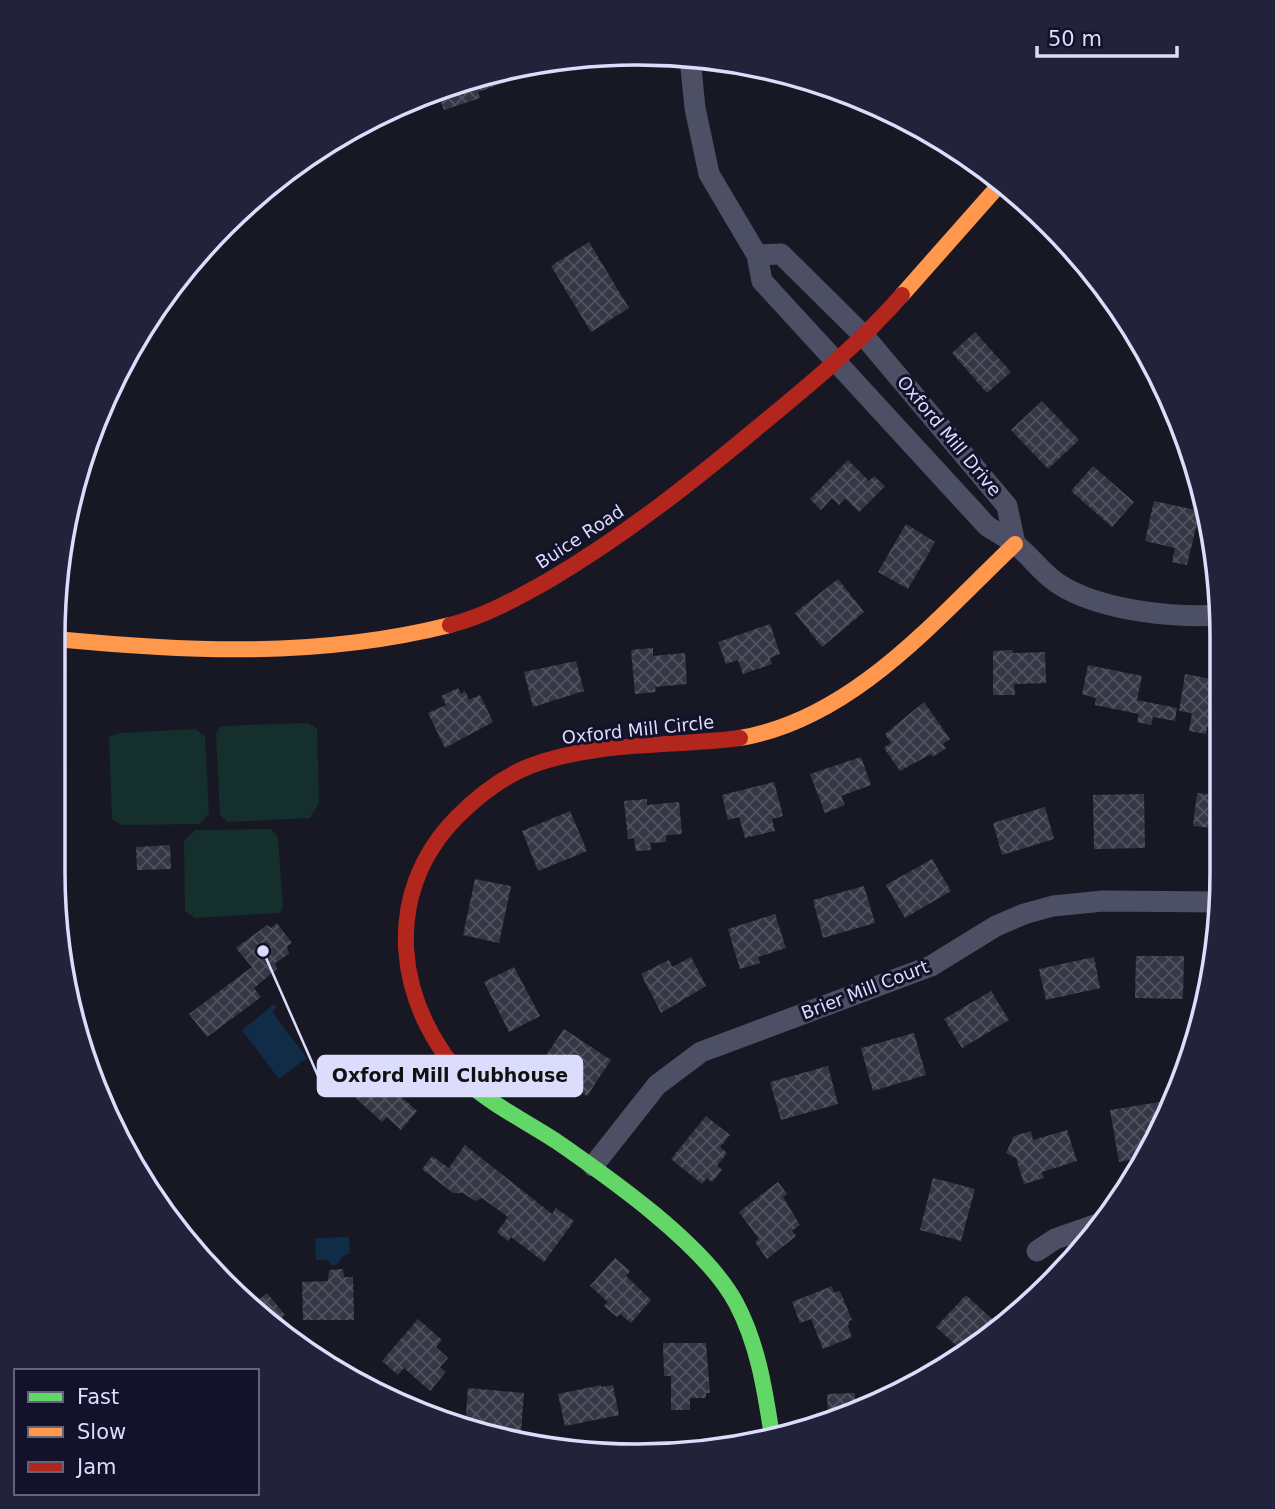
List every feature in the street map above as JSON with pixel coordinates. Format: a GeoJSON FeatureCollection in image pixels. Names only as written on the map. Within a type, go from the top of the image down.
{"type":"FeatureCollection","features":[{"type":"Feature","properties":{"kind":"street","name":"Oxford Mill Drive"},"geometry":{"type":"LineString","coordinates":[[691,68],[695,108],[709,174],[757,255],[762,281],[987,526],[1015,544],[1042,572],[1068,590],[1106,602],[1180,617],[1209,616]]}},
{"type":"Feature","properties":{"kind":"street","name":"Buice Road"},"geometry":{"type":"LineString","coordinates":[[65,640],[136,648],[315,650],[404,637],[457,624],[511,601],[599,552],[655,510],[837,361],[865,337],[995,190]]}},
{"type":"Feature","properties":{"kind":"street","name":"Oxford Mill Drive"},"geometry":{"type":"LineString","coordinates":[[757,255],[781,254],[865,337],[1007,506],[1015,544]]}},
{"type":"Feature","properties":{"kind":"street","name":"Oxford Mill Circle"},"geometry":{"type":"LineString","coordinates":[[771,1428],[756,1348],[725,1286],[658,1219],[593,1166],[470,1084],[444,1055],[426,1027],[409,974],[404,929],[409,889],[432,845],[477,795],[506,775],[536,762],[579,753],[730,739],[777,729],[816,711],[875,674],[1015,544]]}},
{"type":"Feature","properties":{"kind":"street","name":"Brier Mill Court"},"geometry":{"type":"LineString","coordinates":[[593,1166],[657,1085],[701,1052],[896,981],[931,966],[1006,922],[1053,906],[1103,901],[1209,902]]}},
{"type":"Feature","properties":{"kind":"street"},"geometry":{"type":"LineString","coordinates":[[1037,1251],[1055,1239],[1085,1229]]}},
{"type":"Feature","properties":{"kind":"green space"},"geometry":{"type":"Polygon","coordinates":[[[308,723],[317,729],[319,803],[310,818],[228,822],[220,815],[216,733],[221,726],[308,723]]]}},
{"type":"Feature","properties":{"kind":"green space"},"geometry":{"type":"Polygon","coordinates":[[[195,729],[205,736],[209,814],[200,824],[121,825],[112,819],[109,737],[119,733],[195,729]]]}},
{"type":"Feature","properties":{"kind":"green space"},"geometry":{"type":"Polygon","coordinates":[[[270,829],[278,837],[283,907],[279,913],[195,918],[185,911],[184,841],[195,830],[270,829]]]}},
{"type":"Feature","properties":{"kind":"water"},"geometry":{"type":"Polygon","coordinates":[[[274,1004],[277,1007],[272,1012],[307,1058],[279,1079],[242,1030],[274,1004]]]}},
{"type":"Feature","properties":{"kind":"water"},"geometry":{"type":"Polygon","coordinates":[[[349,1237],[350,1253],[343,1256],[338,1264],[333,1266],[326,1260],[316,1260],[315,1238],[349,1237]]]}},
{"type":"Feature","properties":{"kind":"building"},"geometry":{"type":"Polygon","coordinates":[[[512,79],[478,92],[480,98],[444,110],[440,100],[512,79]]]}},
{"type":"Feature","properties":{"kind":"building"},"geometry":{"type":"Polygon","coordinates":[[[589,242],[629,308],[591,332],[551,266],[589,242]]]}},
{"type":"Feature","properties":{"kind":"building"},"geometry":{"type":"Polygon","coordinates":[[[975,332],[1011,372],[987,393],[952,353],[975,332]]]}},
{"type":"Feature","properties":{"kind":"building"},"geometry":{"type":"Polygon","coordinates":[[[1042,401],[1079,440],[1048,469],[1011,430],[1042,401]]]}},
{"type":"Feature","properties":{"kind":"building"},"geometry":{"type":"Polygon","coordinates":[[[848,460],[869,481],[874,476],[885,486],[859,512],[845,498],[839,505],[832,498],[821,510],[810,499],[848,460]]]}},
{"type":"Feature","properties":{"kind":"building"},"geometry":{"type":"Polygon","coordinates":[[[1093,466],[1134,502],[1112,527],[1071,491],[1093,466]]]}},
{"type":"Feature","properties":{"kind":"building"},"geometry":{"type":"Polygon","coordinates":[[[1154,501],[1196,510],[1198,520],[1187,565],[1172,562],[1175,548],[1145,541],[1154,501]]]}},
{"type":"Feature","properties":{"kind":"building"},"geometry":{"type":"Polygon","coordinates":[[[906,524],[935,542],[908,589],[878,572],[906,524]]]}},
{"type":"Feature","properties":{"kind":"building"},"geometry":{"type":"Polygon","coordinates":[[[838,579],[864,612],[822,647],[795,613],[838,579]]]}},
{"type":"Feature","properties":{"kind":"building"},"geometry":{"type":"Polygon","coordinates":[[[770,624],[780,654],[770,658],[772,664],[743,674],[738,660],[726,664],[718,642],[770,624]]]}},
{"type":"Feature","properties":{"kind":"building"},"geometry":{"type":"Polygon","coordinates":[[[653,648],[653,656],[685,653],[687,684],[655,687],[656,692],[635,694],[631,650],[653,648]]]}},
{"type":"Feature","properties":{"kind":"building"},"geometry":{"type":"Polygon","coordinates":[[[1013,650],[1012,653],[1045,652],[1046,683],[1014,684],[1015,695],[993,695],[993,651],[1013,650]]]}},
{"type":"Feature","properties":{"kind":"building"},"geometry":{"type":"Polygon","coordinates":[[[576,661],[584,691],[533,707],[524,672],[576,661]]]}},
{"type":"Feature","properties":{"kind":"building"},"geometry":{"type":"Polygon","coordinates":[[[1088,665],[1142,676],[1137,700],[1177,708],[1175,721],[1153,717],[1151,725],[1137,722],[1139,714],[1095,705],[1096,698],[1082,694],[1088,665]]]}},
{"type":"Feature","properties":{"kind":"building"},"geometry":{"type":"Polygon","coordinates":[[[1185,674],[1210,679],[1210,727],[1207,727],[1206,734],[1189,731],[1192,713],[1179,711],[1185,674]]]}},
{"type":"Feature","properties":{"kind":"building"},"geometry":{"type":"Polygon","coordinates":[[[458,688],[461,694],[465,691],[469,700],[480,695],[493,722],[445,748],[428,713],[446,705],[441,696],[458,688]]]}},
{"type":"Feature","properties":{"kind":"building"},"geometry":{"type":"Polygon","coordinates":[[[924,702],[950,739],[943,744],[946,748],[933,757],[931,754],[900,771],[884,748],[891,743],[885,734],[924,702]]]}},
{"type":"Feature","properties":{"kind":"building"},"geometry":{"type":"Polygon","coordinates":[[[861,757],[871,785],[841,796],[845,805],[825,813],[810,774],[861,757]]]}},
{"type":"Feature","properties":{"kind":"building"},"geometry":{"type":"Polygon","coordinates":[[[774,782],[783,816],[772,819],[775,831],[745,838],[739,817],[728,820],[722,795],[774,782]]]}},
{"type":"Feature","properties":{"kind":"building"},"geometry":{"type":"Polygon","coordinates":[[[1197,793],[1210,795],[1210,828],[1193,826],[1197,793]]]}},
{"type":"Feature","properties":{"kind":"building"},"geometry":{"type":"Polygon","coordinates":[[[1144,794],[1145,848],[1094,849],[1093,795],[1144,794]]]}},
{"type":"Feature","properties":{"kind":"building"},"geometry":{"type":"Polygon","coordinates":[[[647,799],[647,805],[679,802],[682,834],[666,835],[666,842],[650,843],[651,850],[636,851],[634,838],[628,839],[624,801],[647,799]]]}},
{"type":"Feature","properties":{"kind":"building"},"geometry":{"type":"Polygon","coordinates":[[[1045,807],[1054,839],[1002,855],[993,823],[1045,807]]]}},
{"type":"Feature","properties":{"kind":"building"},"geometry":{"type":"Polygon","coordinates":[[[570,811],[587,851],[538,871],[522,831],[570,811]]]}},
{"type":"Feature","properties":{"kind":"building"},"geometry":{"type":"Polygon","coordinates":[[[170,845],[171,869],[137,870],[136,847],[170,845]]]}},
{"type":"Feature","properties":{"kind":"building"},"geometry":{"type":"Polygon","coordinates":[[[932,859],[951,891],[905,918],[886,885],[932,859]]]}},
{"type":"Feature","properties":{"kind":"building"},"geometry":{"type":"Polygon","coordinates":[[[475,879],[511,886],[499,943],[463,935],[475,879]]]}},
{"type":"Feature","properties":{"kind":"building"},"geometry":{"type":"Polygon","coordinates":[[[864,886],[875,923],[823,938],[813,900],[864,886]]]}},
{"type":"Feature","properties":{"kind":"building"},"geometry":{"type":"Polygon","coordinates":[[[775,914],[786,948],[758,957],[760,963],[740,969],[728,929],[775,914]]]}},
{"type":"Feature","properties":{"kind":"building"},"geometry":{"type":"Polygon","coordinates":[[[277,923],[292,943],[287,946],[289,954],[275,963],[277,969],[254,988],[261,997],[207,1037],[189,1014],[252,967],[236,948],[267,925],[271,928],[277,923]]]}},
{"type":"Feature","properties":{"kind":"building"},"geometry":{"type":"Polygon","coordinates":[[[1136,956],[1184,956],[1183,999],[1135,998],[1136,956]]]}},
{"type":"Feature","properties":{"kind":"building"},"geometry":{"type":"Polygon","coordinates":[[[691,957],[706,986],[661,1013],[641,974],[669,960],[672,967],[691,957]]]}},
{"type":"Feature","properties":{"kind":"building"},"geometry":{"type":"Polygon","coordinates":[[[1094,957],[1100,988],[1046,1000],[1039,969],[1094,957]]]}},
{"type":"Feature","properties":{"kind":"building"},"geometry":{"type":"Polygon","coordinates":[[[514,967],[540,1016],[509,1032],[484,982],[514,967]]]}},
{"type":"Feature","properties":{"kind":"building"},"geometry":{"type":"Polygon","coordinates":[[[991,991],[1009,1020],[962,1048],[944,1019],[991,991]]]}},
{"type":"Feature","properties":{"kind":"building"},"geometry":{"type":"Polygon","coordinates":[[[564,1029],[611,1060],[587,1096],[540,1064],[564,1029]]]}},
{"type":"Feature","properties":{"kind":"building"},"geometry":{"type":"Polygon","coordinates":[[[914,1033],[926,1075],[873,1091],[861,1048],[914,1033]]]}},
{"type":"Feature","properties":{"kind":"building"},"geometry":{"type":"Polygon","coordinates":[[[828,1066],[838,1104],[781,1120],[770,1082],[828,1066]]]}},
{"type":"Feature","properties":{"kind":"building"},"geometry":{"type":"Polygon","coordinates":[[[377,1075],[417,1111],[401,1130],[387,1117],[382,1122],[356,1098],[377,1075]]]}},
{"type":"Feature","properties":{"kind":"building"},"geometry":{"type":"Polygon","coordinates":[[[1162,1102],[1133,1159],[1119,1162],[1110,1110],[1162,1102]]]}},
{"type":"Feature","properties":{"kind":"building"},"geometry":{"type":"Polygon","coordinates":[[[706,1116],[730,1135],[720,1147],[727,1153],[717,1166],[722,1170],[712,1182],[707,1178],[702,1184],[671,1159],[706,1116]]]}},
{"type":"Feature","properties":{"kind":"building"},"geometry":{"type":"Polygon","coordinates":[[[1067,1130],[1077,1161],[1042,1172],[1044,1178],[1024,1184],[1016,1158],[1006,1153],[1014,1136],[1031,1131],[1033,1140],[1067,1130]]]}},
{"type":"Feature","properties":{"kind":"building"},"geometry":{"type":"Polygon","coordinates":[[[465,1145],[552,1214],[556,1208],[574,1221],[544,1262],[511,1237],[508,1241],[497,1232],[508,1217],[482,1198],[475,1201],[463,1193],[453,1193],[422,1169],[432,1156],[449,1168],[465,1145]]]}},
{"type":"Feature","properties":{"kind":"building"},"geometry":{"type":"Polygon","coordinates":[[[933,1178],[975,1189],[961,1241],[920,1230],[933,1178]]]}},
{"type":"Feature","properties":{"kind":"building"},"geometry":{"type":"Polygon","coordinates":[[[778,1182],[787,1194],[783,1197],[800,1225],[792,1231],[796,1236],[767,1259],[755,1242],[759,1239],[739,1212],[778,1182]]]}},
{"type":"Feature","properties":{"kind":"building"},"geometry":{"type":"Polygon","coordinates":[[[615,1258],[630,1271],[626,1276],[651,1300],[631,1323],[620,1314],[617,1317],[604,1306],[608,1302],[590,1286],[615,1258]]]}},
{"type":"Feature","properties":{"kind":"building"},"geometry":{"type":"Polygon","coordinates":[[[343,1269],[344,1277],[353,1277],[354,1320],[303,1320],[302,1282],[328,1281],[329,1270],[343,1269]]]}},
{"type":"Feature","properties":{"kind":"building"},"geometry":{"type":"Polygon","coordinates":[[[832,1286],[834,1293],[840,1291],[852,1320],[849,1321],[848,1327],[852,1337],[823,1349],[811,1319],[800,1323],[792,1302],[832,1286]]]}},
{"type":"Feature","properties":{"kind":"building"},"geometry":{"type":"Polygon","coordinates":[[[267,1293],[285,1315],[280,1319],[258,1300],[267,1293]]]}},
{"type":"Feature","properties":{"kind":"building"},"geometry":{"type":"Polygon","coordinates":[[[966,1295],[993,1320],[958,1347],[936,1327],[966,1295]]]}},
{"type":"Feature","properties":{"kind":"building"},"geometry":{"type":"Polygon","coordinates":[[[418,1319],[442,1340],[436,1347],[448,1358],[440,1367],[446,1372],[430,1391],[404,1368],[398,1375],[382,1361],[418,1319]]]}},
{"type":"Feature","properties":{"kind":"building"},"geometry":{"type":"Polygon","coordinates":[[[663,1343],[706,1343],[710,1393],[706,1393],[706,1398],[690,1398],[690,1410],[671,1410],[671,1376],[664,1376],[663,1343]]]}},
{"type":"Feature","properties":{"kind":"building"},"geometry":{"type":"Polygon","coordinates":[[[613,1385],[619,1415],[565,1426],[558,1394],[613,1385]]]}},
{"type":"Feature","properties":{"kind":"building"},"geometry":{"type":"Polygon","coordinates":[[[468,1388],[524,1393],[521,1431],[466,1418],[468,1388]]]}},
{"type":"Feature","properties":{"kind":"building"},"geometry":{"type":"Polygon","coordinates":[[[855,1393],[855,1402],[828,1412],[827,1394],[855,1393]]]}},
{"type":"Feature","properties":{"kind":"traffic: fast"},"geometry":{"type":"LineString","coordinates":[[468,1083],[603,1174],[655,1214],[703,1259],[722,1281],[744,1319],[755,1351],[771,1428]]}},
{"type":"Feature","properties":{"kind":"traffic: slow"},"geometry":{"type":"LineString","coordinates":[[902,295],[995,190]]}},
{"type":"Feature","properties":{"kind":"traffic: slow"},"geometry":{"type":"LineString","coordinates":[[740,738],[781,727],[820,710],[856,688],[923,633],[1015,544]]}},
{"type":"Feature","properties":{"kind":"traffic: slow"},"geometry":{"type":"LineString","coordinates":[[65,640],[155,647],[254,649],[352,643],[450,625]]}},
{"type":"Feature","properties":{"kind":"traffic: jam"},"geometry":{"type":"LineString","coordinates":[[450,625],[489,611],[551,579],[657,508],[814,381],[902,295]]}},
{"type":"Feature","properties":{"kind":"traffic: jam"},"geometry":{"type":"LineString","coordinates":[[468,1083],[443,1053],[425,1020],[412,986],[406,951],[407,915],[416,881],[432,848],[473,802],[500,781],[530,766],[581,752],[740,738]]}},
{"type":"Feature","properties":{"kind":"place","name":"Oxford Mill Clubhouse"},"geometry":{"type":"Point","coordinates":[263,951]}}]}
